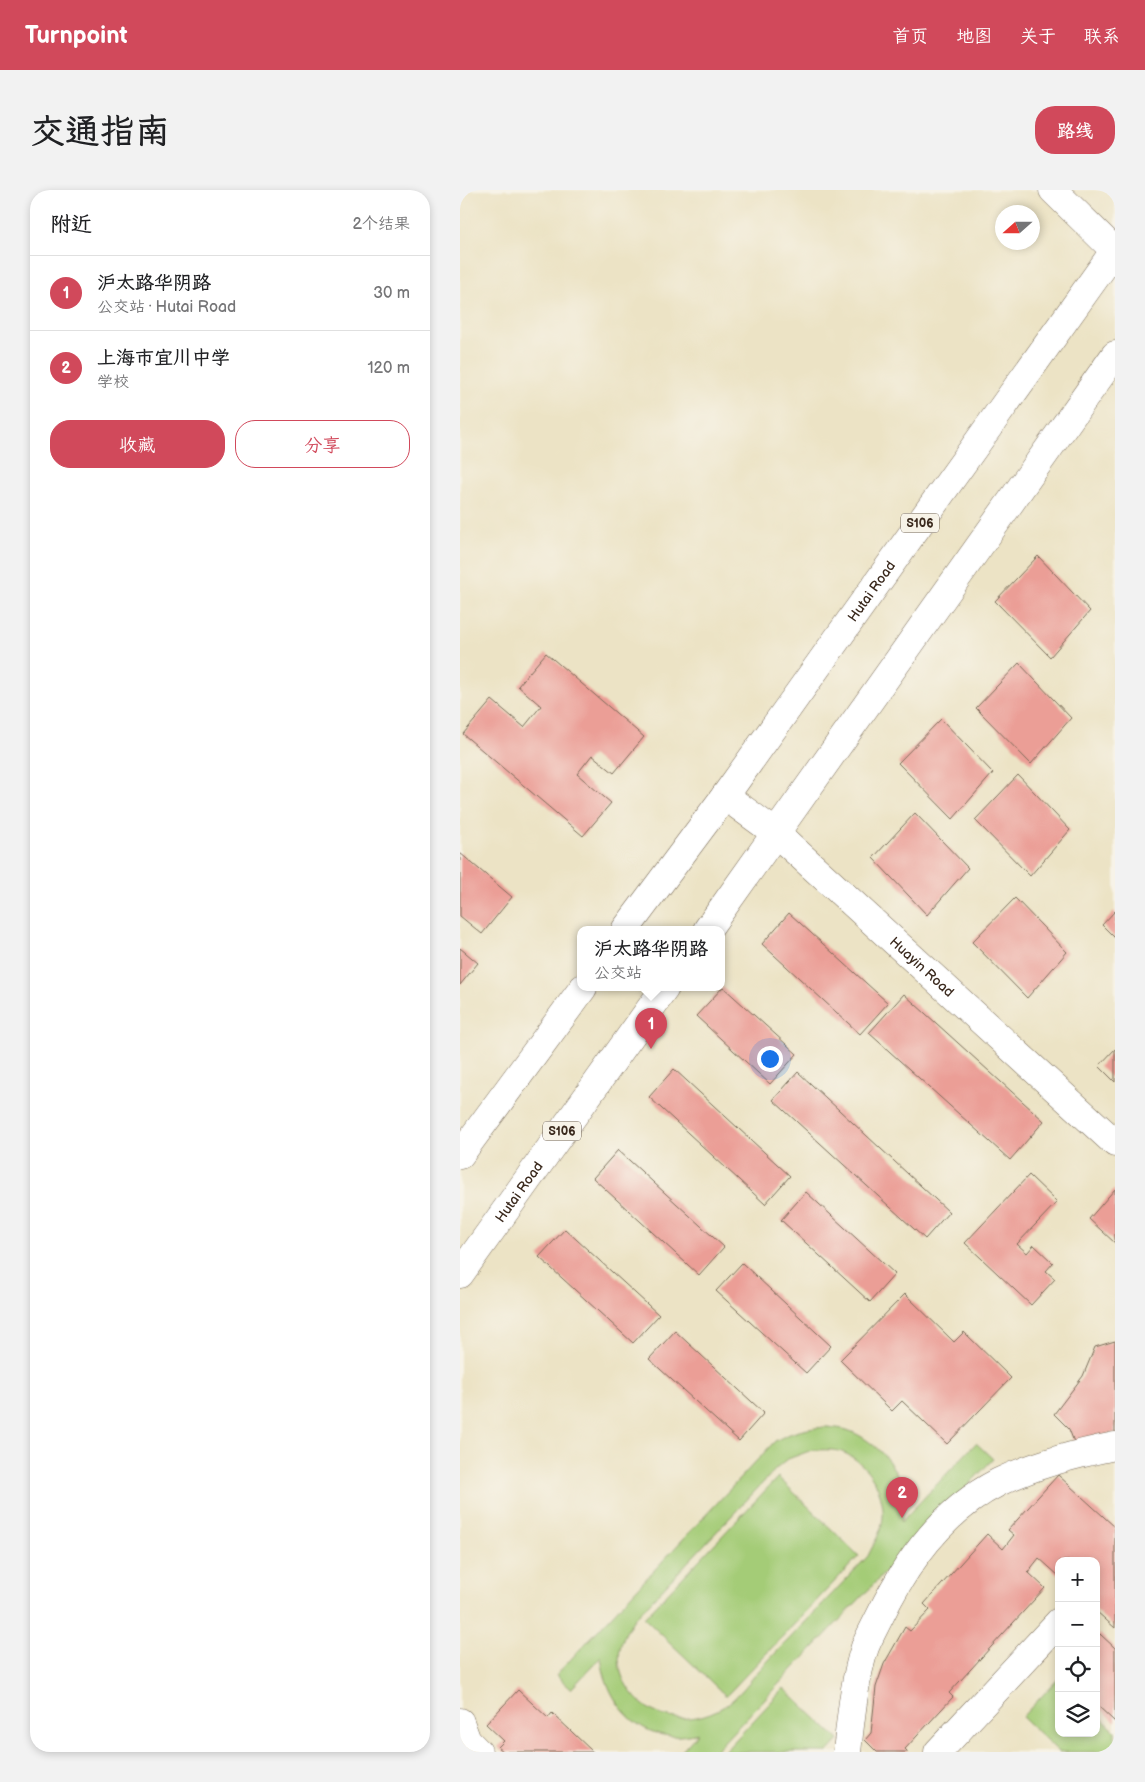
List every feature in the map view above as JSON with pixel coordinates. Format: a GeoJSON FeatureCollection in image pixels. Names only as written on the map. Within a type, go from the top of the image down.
{"type":"FeatureCollection","features":[{"type":"Feature","properties":{"kind":"main road"},"geometry":{"type":"LineString","coordinates":[[1053,190],[1115,251]]}},
{"type":"Feature","properties":{"kind":"main road","name":"Hutai Road"},"geometry":{"type":"LineString","coordinates":[[628,926],[725,796],[1115,251]]}},
{"type":"Feature","properties":{"kind":"main road"},"geometry":{"type":"LineString","coordinates":[[710,926],[1115,355]]}},
{"type":"Feature","properties":{"kind":"main road","name":"Huayin Road"},"geometry":{"type":"LineString","coordinates":[[725,796],[777,834],[1115,1143]]}},
{"type":"Feature","properties":{"kind":"main road"},"geometry":{"type":"LineString","coordinates":[[460,1154],[581,991]]}},
{"type":"Feature","properties":{"kind":"main road","name":"Hutai Road"},"geometry":{"type":"LineString","coordinates":[[460,1274],[663,991]]}},
{"type":"Feature","properties":{"kind":"main road"},"geometry":{"type":"LineString","coordinates":[[847,1752],[852,1706],[865,1647],[894,1586],[917,1552],[954,1513],[998,1483],[1066,1456],[1115,1446]]}},
{"type":"Feature","properties":{"kind":"main road"},"geometry":{"type":"LineString","coordinates":[[938,1752],[1055,1626]]}},
{"type":"Feature","properties":{"kind":"main road"},"geometry":{"type":"LineString","coordinates":[[460,1722],[467,1741],[478,1752]]}},
{"type":"Feature","properties":{"kind":"green space"},"geometry":{"type":"Polygon","coordinates":[[[828,1427],[847,1430],[858,1435],[879,1450],[888,1460],[900,1482],[903,1494],[904,1508],[901,1522],[976,1443],[993,1459],[714,1752],[681,1752],[698,1733],[670,1736],[656,1733],[632,1719],[614,1698],[603,1671],[601,1657],[571,1689],[556,1675],[775,1441],[794,1432],[828,1427]],[[812,1450],[788,1459],[776,1469],[634,1619],[622,1643],[619,1660],[620,1669],[627,1686],[646,1707],[670,1717],[683,1718],[710,1713],[729,1703],[868,1556],[879,1532],[883,1517],[881,1496],[872,1476],[857,1461],[839,1451],[812,1450]]]}},
{"type":"Feature","properties":{"kind":"green space"},"geometry":{"type":"Polygon","coordinates":[[[778,1477],[859,1556],[726,1696],[644,1618],[778,1477]]]}},
{"type":"Feature","properties":{"kind":"green space"},"geometry":{"type":"Polygon","coordinates":[[[1055,1682],[1055,1737],[1100,1737],[1100,1717],[1115,1731],[1115,1752],[1059,1752],[1022,1717],[1055,1682]]]}},
{"type":"Feature","properties":{"kind":"green space"},"geometry":{"type":"Polygon","coordinates":[[[784,1688],[839,1740],[828,1752],[724,1752],[784,1688]]]}},
{"type":"Feature","properties":{"kind":"building"},"geometry":{"type":"Polygon","coordinates":[[[1038,556],[1090,611],[1050,657],[995,601],[1038,556]]]}},
{"type":"Feature","properties":{"kind":"building"},"geometry":{"type":"Polygon","coordinates":[[[546,653],[644,737],[614,773],[592,755],[577,774],[611,803],[583,836],[463,734],[492,700],[524,727],[541,706],[518,686],[546,653]]]}},
{"type":"Feature","properties":{"kind":"building"},"geometry":{"type":"Polygon","coordinates":[[[1019,663],[1071,718],[1031,764],[976,708],[1019,663]]]}},
{"type":"Feature","properties":{"kind":"building"},"geometry":{"type":"Polygon","coordinates":[[[941,719],[993,773],[953,819],[898,763],[941,719]]]}},
{"type":"Feature","properties":{"kind":"building"},"geometry":{"type":"Polygon","coordinates":[[[1018,775],[1070,830],[1030,876],[975,820],[1018,775]]]}},
{"type":"Feature","properties":{"kind":"building"},"geometry":{"type":"Polygon","coordinates":[[[915,813],[968,868],[927,915],[873,858],[915,813]]]}},
{"type":"Feature","properties":{"kind":"building"},"geometry":{"type":"Polygon","coordinates":[[[460,853],[512,897],[482,934],[460,916],[460,853]]]}},
{"type":"Feature","properties":{"kind":"building"},"geometry":{"type":"Polygon","coordinates":[[[1015,898],[1067,952],[1027,998],[972,942],[1015,898]]]}},
{"type":"Feature","properties":{"kind":"building"},"geometry":{"type":"Polygon","coordinates":[[[1115,911],[1115,938],[1102,925],[1115,911]]]}},
{"type":"Feature","properties":{"kind":"building"},"geometry":{"type":"Polygon","coordinates":[[[789,913],[888,1003],[860,1034],[762,944],[789,913]]]}},
{"type":"Feature","properties":{"kind":"building"},"geometry":{"type":"Polygon","coordinates":[[[460,948],[478,963],[460,985],[460,948]]]}},
{"type":"Feature","properties":{"kind":"building"},"geometry":{"type":"Polygon","coordinates":[[[725,989],[797,1054],[770,1084],[696,1016],[719,991],[725,991],[725,989]]]}},
{"type":"Feature","properties":{"kind":"building"},"geometry":{"type":"Polygon","coordinates":[[[904,994],[1044,1121],[1010,1160],[869,1033],[904,994]]]}},
{"type":"Feature","properties":{"kind":"building"},"geometry":{"type":"Polygon","coordinates":[[[1115,1049],[1115,1082],[1099,1066],[1115,1049]]]}},
{"type":"Feature","properties":{"kind":"building"},"geometry":{"type":"Polygon","coordinates":[[[674,1069],[790,1176],[765,1204],[649,1097],[674,1069]]]}},
{"type":"Feature","properties":{"kind":"building"},"geometry":{"type":"Polygon","coordinates":[[[798,1072],[949,1212],[925,1239],[773,1100],[798,1072]]]}},
{"type":"Feature","properties":{"kind":"building"},"geometry":{"type":"Polygon","coordinates":[[[618,1150],[724,1247],[699,1275],[593,1178],[618,1150]]]}},
{"type":"Feature","properties":{"kind":"building"},"geometry":{"type":"Polygon","coordinates":[[[1029,1175],[1057,1202],[1017,1244],[1027,1253],[1034,1245],[1053,1263],[1046,1271],[1055,1279],[1031,1305],[965,1243],[1029,1175]]]}},
{"type":"Feature","properties":{"kind":"building"},"geometry":{"type":"Polygon","coordinates":[[[1115,1189],[1115,1243],[1089,1219],[1115,1189]]]}},
{"type":"Feature","properties":{"kind":"building"},"geometry":{"type":"Polygon","coordinates":[[[806,1192],[895,1274],[870,1302],[781,1220],[806,1192]]]}},
{"type":"Feature","properties":{"kind":"building"},"geometry":{"type":"Polygon","coordinates":[[[565,1229],[659,1315],[633,1343],[539,1257],[565,1229]]]}},
{"type":"Feature","properties":{"kind":"building"},"geometry":{"type":"Polygon","coordinates":[[[742,1263],[831,1346],[806,1373],[716,1291],[742,1263]]]}},
{"type":"Feature","properties":{"kind":"building"},"geometry":{"type":"Polygon","coordinates":[[[905,1294],[954,1342],[964,1332],[1011,1378],[947,1444],[902,1401],[892,1411],[840,1360],[905,1294]]]}},
{"type":"Feature","properties":{"kind":"building"},"geometry":{"type":"Polygon","coordinates":[[[675,1331],[764,1413],[739,1441],[649,1359],[675,1331]]]}},
{"type":"Feature","properties":{"kind":"building"},"geometry":{"type":"Polygon","coordinates":[[[1115,1341],[1115,1433],[1074,1442],[1069,1429],[1054,1414],[1083,1376],[1095,1347],[1115,1341]]]}},
{"type":"Feature","properties":{"kind":"building"},"geometry":{"type":"Polygon","coordinates":[[[1058,1475],[1115,1527],[1115,1628],[1100,1615],[1100,1557],[1055,1557],[1055,1572],[1039,1558],[1028,1572],[1045,1588],[949,1693],[953,1697],[905,1749],[908,1752],[877,1752],[865,1740],[871,1733],[876,1687],[884,1664],[905,1627],[910,1631],[930,1610],[924,1604],[987,1534],[1003,1549],[1014,1535],[1008,1530],[1058,1475]]]}},
{"type":"Feature","properties":{"kind":"building"},"geometry":{"type":"Polygon","coordinates":[[[1100,1634],[1115,1648],[1115,1722],[1100,1708],[1100,1634]]]}},
{"type":"Feature","properties":{"kind":"building"},"geometry":{"type":"Polygon","coordinates":[[[518,1690],[548,1718],[552,1713],[593,1752],[504,1752],[498,1747],[504,1741],[486,1724],[518,1690]]]}},
{"type":"Feature","properties":{"kind":"place","name":"沪太路华阴路"},"geometry":{"type":"Point","coordinates":[651,1049]}},
{"type":"Feature","properties":{"kind":"place","name":"上海市宜川中学"},"geometry":{"type":"Point","coordinates":[902,1518]}}]}
